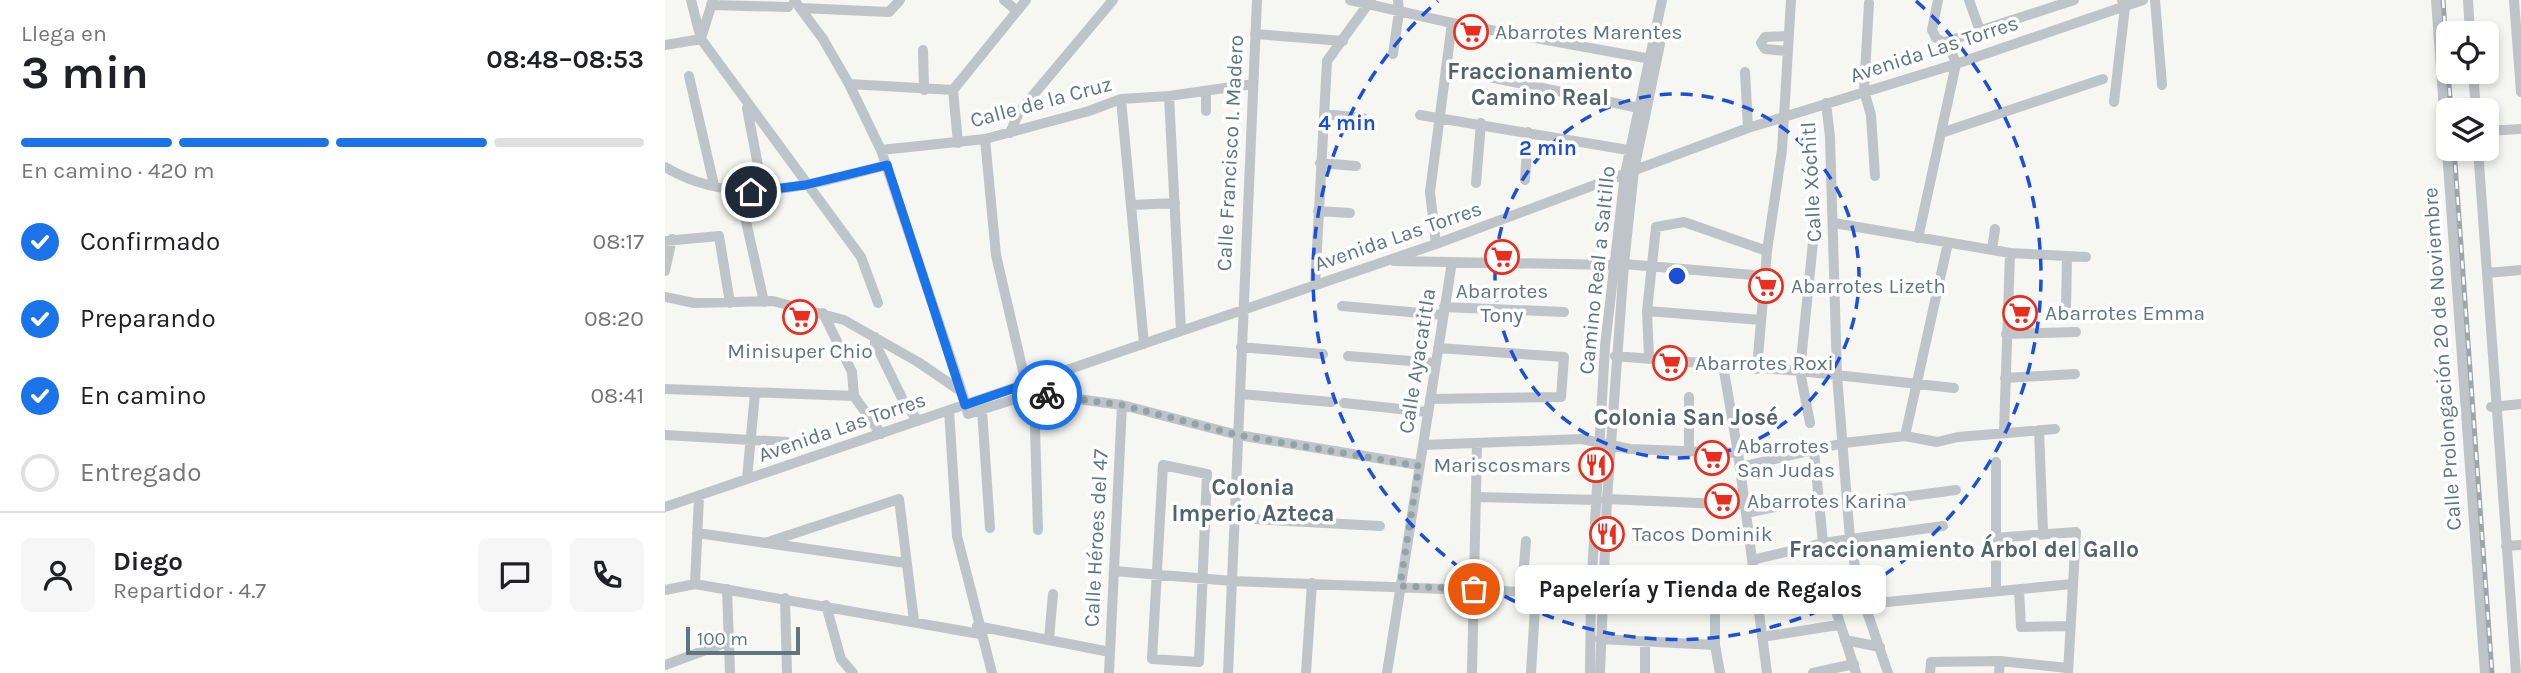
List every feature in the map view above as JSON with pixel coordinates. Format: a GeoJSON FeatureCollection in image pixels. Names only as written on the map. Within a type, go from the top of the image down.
{"type":"FeatureCollection","features":[{"type":"Feature","properties":{"kind":"street"},"geometry":{"type":"LineString","coordinates":[[691,0],[701,38],[805,185],[861,257],[878,303]]}},
{"type":"Feature","properties":{"kind":"street"},"geometry":{"type":"LineString","coordinates":[[701,38],[712,2],[849,5],[890,12],[900,0]]}},
{"type":"Feature","properties":{"kind":"street"},"geometry":{"type":"LineString","coordinates":[[1005,0],[1017,11]]}},
{"type":"Feature","properties":{"kind":"street"},"geometry":{"type":"LineString","coordinates":[[958,143],[953,90],[1026,0]]}},
{"type":"Feature","properties":{"kind":"street"},"geometry":{"type":"LineString","coordinates":[[1010,133],[1019,112],[1113,0]]}},
{"type":"Feature","properties":{"kind":"street","name":"Calle Francisco I. Madero"},"geometry":{"type":"LineString","coordinates":[[1228,673],[1257,0]]}},
{"type":"Feature","properties":{"kind":"street"},"geometry":{"type":"LineString","coordinates":[[1350,0],[1452,23],[1651,60]]}},
{"type":"Feature","properties":{"kind":"street"},"geometry":{"type":"LineString","coordinates":[[1393,54],[1399,12],[1398,0]]}},
{"type":"Feature","properties":{"kind":"street","name":"Camino Real a Saltillo"},"geometry":{"type":"LineString","coordinates":[[1634,151],[1639,108],[1662,0]]}},
{"type":"Feature","properties":{"kind":"street","name":"Camino Real a Saltillo"},"geometry":{"type":"LineString","coordinates":[[1606,443],[1605,346],[1619,264],[1630,172],[1668,0]]}},
{"type":"Feature","properties":{"kind":"street"},"geometry":{"type":"LineString","coordinates":[[1757,369],[1767,251],[1785,116],[1791,0]]}},
{"type":"Feature","properties":{"kind":"street"},"geometry":{"type":"LineString","coordinates":[[1918,238],[1956,64],[1945,42],[1935,38],[1932,30],[1938,0]]}},
{"type":"Feature","properties":{"kind":"street"},"geometry":{"type":"LineString","coordinates":[[1969,0],[1980,30]]}},
{"type":"Feature","properties":{"kind":"street","name":"Avenida Las Torres"},"geometry":{"type":"LineString","coordinates":[[1945,42],[2074,0]]}},
{"type":"Feature","properties":{"kind":"street","name":"Avenida Las Torres"},"geometry":{"type":"LineString","coordinates":[[665,507],[918,421],[967,410],[1026,384],[1436,244],[1748,128],[1956,64],[2123,3],[2143,0]]}},
{"type":"Feature","properties":{"kind":"street"},"geometry":{"type":"LineString","coordinates":[[2155,0],[2162,85]]}},
{"type":"Feature","properties":{"kind":"street","name":"Calle Prolongación 20 de Noviembre"},"geometry":{"type":"LineString","coordinates":[[2436,0],[2484,673]]}},
{"type":"Feature","properties":{"kind":"street"},"geometry":{"type":"LineString","coordinates":[[2468,0],[2469,21]]}},
{"type":"Feature","properties":{"kind":"street"},"geometry":{"type":"LineString","coordinates":[[2514,0],[2521,92]]}},
{"type":"Feature","properties":{"kind":"street"},"geometry":{"type":"LineString","coordinates":[[1315,285],[1328,61],[1371,3]]}},
{"type":"Feature","properties":{"kind":"street"},"geometry":{"type":"LineString","coordinates":[[1869,3],[1864,91],[1871,115],[1875,176]]}},
{"type":"Feature","properties":{"kind":"street"},"geometry":{"type":"LineString","coordinates":[[2114,102],[2123,3]]}},
{"type":"Feature","properties":{"kind":"street"},"geometry":{"type":"LineString","coordinates":[[794,5],[849,84],[881,150],[967,410],[982,410],[1034,393],[1122,405],[1238,435],[1419,466]]}},
{"type":"Feature","properties":{"kind":"street"},"geometry":{"type":"LineString","coordinates":[[1436,244],[1430,192],[1452,23]]}},
{"type":"Feature","properties":{"kind":"street"},"geometry":{"type":"LineString","coordinates":[[1255,34],[1343,41]]}},
{"type":"Feature","properties":{"kind":"street"},"geometry":{"type":"LineString","coordinates":[[1787,51],[1765,49],[1761,43],[1765,37],[1789,36]]}},
{"type":"Feature","properties":{"kind":"street"},"geometry":{"type":"LineString","coordinates":[[665,45],[701,38]]}},
{"type":"Feature","properties":{"kind":"street"},"geometry":{"type":"LineString","coordinates":[[923,50],[924,90]]}},
{"type":"Feature","properties":{"kind":"street"},"geometry":{"type":"LineString","coordinates":[[1446,68],[1639,108]]}},
{"type":"Feature","properties":{"kind":"street"},"geometry":{"type":"LineString","coordinates":[[1745,72],[1748,128]]}},
{"type":"Feature","properties":{"kind":"street"},"geometry":{"type":"LineString","coordinates":[[689,76],[714,185]]}},
{"type":"Feature","properties":{"kind":"street"},"geometry":{"type":"LineString","coordinates":[[1941,133],[2103,79]]}},
{"type":"Feature","properties":{"kind":"street"},"geometry":{"type":"LineString","coordinates":[[849,84],[953,90]]}},
{"type":"Feature","properties":{"kind":"street","name":"Calle de la Cruz"},"geometry":{"type":"LineString","coordinates":[[881,150],[985,139],[1121,99],[1169,96],[1253,84]]}},
{"type":"Feature","properties":{"kind":"street"},"geometry":{"type":"LineString","coordinates":[[1206,91],[1206,111]]}},
{"type":"Feature","properties":{"kind":"street"},"geometry":{"type":"LineString","coordinates":[[1169,96],[1181,331]]}},
{"type":"Feature","properties":{"kind":"street"},"geometry":{"type":"LineString","coordinates":[[1121,99],[1144,344]]}},
{"type":"Feature","properties":{"kind":"street","name":"Calle Xóchitl"},"geometry":{"type":"LineString","coordinates":[[1826,103],[1834,223],[1837,375],[1850,539],[1859,587],[1888,673]]}},
{"type":"Feature","properties":{"kind":"street"},"geometry":{"type":"LineString","coordinates":[[747,104],[763,192]]}},
{"type":"Feature","properties":{"kind":"street"},"geometry":{"type":"LineString","coordinates":[[1324,114],[1363,118]]}},
{"type":"Feature","properties":{"kind":"street"},"geometry":{"type":"LineString","coordinates":[[1420,115],[1481,123],[1634,151]]}},
{"type":"Feature","properties":{"kind":"street"},"geometry":{"type":"LineString","coordinates":[[1476,183],[1481,123]]}},
{"type":"Feature","properties":{"kind":"street"},"geometry":{"type":"LineString","coordinates":[[2499,130],[2521,129]]}},
{"type":"Feature","properties":{"kind":"street"},"geometry":{"type":"LineString","coordinates":[[1525,180],[1528,132]]}},
{"type":"Feature","properties":{"kind":"street"},"geometry":{"type":"LineString","coordinates":[[985,139],[996,255],[1026,384],[1034,393],[1038,530]]}},
{"type":"Feature","properties":{"kind":"street"},"geometry":{"type":"LineString","coordinates":[[2479,161],[2493,407],[2516,673]]}},
{"type":"Feature","properties":{"kind":"street"},"geometry":{"type":"LineString","coordinates":[[1320,163],[1356,166]]}},
{"type":"Feature","properties":{"kind":"street"},"geometry":{"type":"LineString","coordinates":[[665,167],[683,178],[739,190],[763,192],[887,165]]}},
{"type":"Feature","properties":{"kind":"street"},"geometry":{"type":"LineString","coordinates":[[739,190],[764,302]]}},
{"type":"Feature","properties":{"kind":"street"},"geometry":{"type":"LineString","coordinates":[[1131,205],[1175,203]]}},
{"type":"Feature","properties":{"kind":"street"},"geometry":{"type":"LineString","coordinates":[[1318,211],[1350,213]]}},
{"type":"Feature","properties":{"kind":"street"},"geometry":{"type":"LineString","coordinates":[[1649,358],[1647,311],[1656,227],[1684,222],[1767,251]]}},
{"type":"Feature","properties":{"kind":"street"},"geometry":{"type":"LineString","coordinates":[[1834,223],[2010,253],[2086,257]]}},
{"type":"Feature","properties":{"kind":"street"},"geometry":{"type":"LineString","coordinates":[[1992,250],[1995,229]]}},
{"type":"Feature","properties":{"kind":"street"},"geometry":{"type":"LineString","coordinates":[[665,271],[668,240],[719,236],[730,303]]}},
{"type":"Feature","properties":{"kind":"street"},"geometry":{"type":"LineString","coordinates":[[1810,423],[1800,371],[1813,242]]}},
{"type":"Feature","properties":{"kind":"street"},"geometry":{"type":"LineString","coordinates":[[1905,436],[1948,243]]}},
{"type":"Feature","properties":{"kind":"street"},"geometry":{"type":"LineString","coordinates":[[2004,432],[2010,253]]}},
{"type":"Feature","properties":{"kind":"street"},"geometry":{"type":"LineString","coordinates":[[2066,307],[2067,256]]}},
{"type":"Feature","properties":{"kind":"street"},"geometry":{"type":"LineString","coordinates":[[1387,261],[1619,264],[1765,276]]}},
{"type":"Feature","properties":{"kind":"street","name":"Calle Ayacatitla"},"geometry":{"type":"LineString","coordinates":[[1387,673],[1452,262]]}},
{"type":"Feature","properties":{"kind":"street","name":"Camino Real a Saltillo"},"geometry":{"type":"LineString","coordinates":[[1590,673],[1606,443],[1615,356],[1619,264]]}},
{"type":"Feature","properties":{"kind":"street"},"geometry":{"type":"LineString","coordinates":[[2487,273],[2521,270]]}},
{"type":"Feature","properties":{"kind":"street"},"geometry":{"type":"LineString","coordinates":[[666,300],[694,303],[764,302],[823,313],[844,320],[875,337],[962,392]]}},
{"type":"Feature","properties":{"kind":"street"},"geometry":{"type":"LineString","coordinates":[[1342,306],[1444,311],[1564,312]]}},
{"type":"Feature","properties":{"kind":"street"},"geometry":{"type":"LineString","coordinates":[[1647,311],[1761,320]]}},
{"type":"Feature","properties":{"kind":"street"},"geometry":{"type":"LineString","coordinates":[[823,313],[852,372],[854,396],[881,433]]}},
{"type":"Feature","properties":{"kind":"street"},"geometry":{"type":"LineString","coordinates":[[2006,334],[2077,332]]}},
{"type":"Feature","properties":{"kind":"street"},"geometry":{"type":"LineString","coordinates":[[875,337],[903,400],[918,421]]}},
{"type":"Feature","properties":{"kind":"street"},"geometry":{"type":"LineString","coordinates":[[1241,347],[1323,354]]}},
{"type":"Feature","properties":{"kind":"street"},"geometry":{"type":"LineString","coordinates":[[1430,399],[1561,397],[1564,357],[1438,348]]}},
{"type":"Feature","properties":{"kind":"street"},"geometry":{"type":"LineString","coordinates":[[1348,356],[1436,363]]}},
{"type":"Feature","properties":{"kind":"street"},"geometry":{"type":"LineString","coordinates":[[1615,356],[1800,371],[1954,388]]}},
{"type":"Feature","properties":{"kind":"street"},"geometry":{"type":"LineString","coordinates":[[1723,365],[1738,453],[1767,673]]}},
{"type":"Feature","properties":{"kind":"street"},"geometry":{"type":"LineString","coordinates":[[2005,377],[2075,374]]}},
{"type":"Feature","properties":{"kind":"street"},"geometry":{"type":"LineString","coordinates":[[665,389],[854,396]]}},
{"type":"Feature","properties":{"kind":"street"},"geometry":{"type":"LineString","coordinates":[[747,479],[755,393]]}},
{"type":"Feature","properties":{"kind":"street"},"geometry":{"type":"LineString","coordinates":[[1240,394],[1331,402]]}},
{"type":"Feature","properties":{"kind":"street"},"geometry":{"type":"LineString","coordinates":[[1689,397],[1689,452]]}},
{"type":"Feature","properties":{"kind":"street"},"geometry":{"type":"LineString","coordinates":[[1344,403],[1428,412]]}},
{"type":"Feature","properties":{"kind":"street"},"geometry":{"type":"LineString","coordinates":[[2493,407],[2521,404]]}},
{"type":"Feature","properties":{"kind":"street","name":"Calle Héroes del 47"},"geometry":{"type":"LineString","coordinates":[[1108,673],[1122,405]]}},
{"type":"Feature","properties":{"kind":"street"},"geometry":{"type":"LineString","coordinates":[[982,410],[990,528]]}},
{"type":"Feature","properties":{"kind":"street"},"geometry":{"type":"LineString","coordinates":[[949,415],[957,536],[992,673]]}},
{"type":"Feature","properties":{"kind":"street"},"geometry":{"type":"LineString","coordinates":[[1740,467],[1844,443],[1905,436],[1937,442],[2004,432],[2055,429]]}},
{"type":"Feature","properties":{"kind":"street"},"geometry":{"type":"LineString","coordinates":[[2039,430],[2043,532]]}},
{"type":"Feature","properties":{"kind":"street"},"geometry":{"type":"LineString","coordinates":[[665,435],[787,442]]}},
{"type":"Feature","properties":{"kind":"street"},"geometry":{"type":"LineString","coordinates":[[1423,445],[1582,439],[1689,452],[1738,453]]}},
{"type":"Feature","properties":{"kind":"street"},"geometry":{"type":"LineString","coordinates":[[1472,673],[1477,445]]}},
{"type":"Feature","properties":{"kind":"street"},"geometry":{"type":"LineString","coordinates":[[1814,450],[1823,543]]}},
{"type":"Feature","properties":{"kind":"street"},"geometry":{"type":"LineString","coordinates":[[1996,462],[1996,591]]}},
{"type":"Feature","properties":{"kind":"street"},"geometry":{"type":"LineString","coordinates":[[1163,465],[1207,474],[1203,579],[1199,662],[1151,659],[1163,465]]}},
{"type":"Feature","properties":{"kind":"street"},"geometry":{"type":"LineString","coordinates":[[1849,504],[1956,490]]}},
{"type":"Feature","properties":{"kind":"street"},"geometry":{"type":"LineString","coordinates":[[695,584],[699,496]]}},
{"type":"Feature","properties":{"kind":"street"},"geometry":{"type":"LineString","coordinates":[[1476,497],[1602,500],[1746,509],[1819,498]]}},
{"type":"Feature","properties":{"kind":"street"},"geometry":{"type":"LineString","coordinates":[[765,543],[899,499],[913,621]]}},
{"type":"Feature","properties":{"kind":"street"},"geometry":{"type":"LineString","coordinates":[[1234,518],[1380,526]]}},
{"type":"Feature","properties":{"kind":"street"},"geometry":{"type":"LineString","coordinates":[[1752,560],[1823,543],[1943,526]]}},
{"type":"Feature","properties":{"kind":"street"},"geometry":{"type":"LineString","coordinates":[[1930,673],[1931,662],[2000,661],[2068,670],[2076,532],[2043,532],[1994,538]]}},
{"type":"Feature","properties":{"kind":"street"},"geometry":{"type":"LineString","coordinates":[[697,533],[906,563]]}},
{"type":"Feature","properties":{"kind":"street"},"geometry":{"type":"LineString","coordinates":[[1522,591],[1526,541]]}},
{"type":"Feature","properties":{"kind":"street"},"geometry":{"type":"LineString","coordinates":[[2507,546],[2521,545]]}},
{"type":"Feature","properties":{"kind":"street"},"geometry":{"type":"LineString","coordinates":[[1114,571],[1232,581],[1715,599],[1756,598],[1859,587]]}},
{"type":"Feature","properties":{"kind":"street"},"geometry":{"type":"LineString","coordinates":[[1306,670],[1312,583]]}},
{"type":"Feature","properties":{"kind":"street"},"geometry":{"type":"LineString","coordinates":[[665,590],[695,584],[913,621],[1049,639],[1110,652]]}},
{"type":"Feature","properties":{"kind":"street"},"geometry":{"type":"LineString","coordinates":[[1866,604],[2072,584]]}},
{"type":"Feature","properties":{"kind":"street"},"geometry":{"type":"LineString","coordinates":[[727,589],[730,673]]}},
{"type":"Feature","properties":{"kind":"street"},"geometry":{"type":"LineString","coordinates":[[1813,673],[1855,669],[1838,625],[1829,589]]}},
{"type":"Feature","properties":{"kind":"street"},"geometry":{"type":"LineString","coordinates":[[2019,589],[2021,627],[2070,626]]}},
{"type":"Feature","properties":{"kind":"street"},"geometry":{"type":"LineString","coordinates":[[1531,673],[1536,592]]}},
{"type":"Feature","properties":{"kind":"street"},"geometry":{"type":"LineString","coordinates":[[1049,639],[1053,594]]}},
{"type":"Feature","properties":{"kind":"street","name":"Camino Real a Saltillo"},"geometry":{"type":"LineString","coordinates":[[1596,594],[1600,673]]}},
{"type":"Feature","properties":{"kind":"street"},"geometry":{"type":"LineString","coordinates":[[785,598],[787,673]]}},
{"type":"Feature","properties":{"kind":"street"},"geometry":{"type":"LineString","coordinates":[[1715,599],[1715,645],[1720,673]]}},
{"type":"Feature","properties":{"kind":"street"},"geometry":{"type":"LineString","coordinates":[[826,605],[841,659],[853,673]]}},
{"type":"Feature","properties":{"kind":"street"},"geometry":{"type":"LineString","coordinates":[[1762,637],[1838,625]]}},
{"type":"Feature","properties":{"kind":"street"},"geometry":{"type":"LineString","coordinates":[[1600,639],[1715,645]]}},
{"type":"Feature","properties":{"kind":"street"},"geometry":{"type":"LineString","coordinates":[[1845,640],[1879,646]]}},
{"type":"Feature","properties":{"kind":"street"},"geometry":{"type":"LineString","coordinates":[[665,665],[730,641]]}},
{"type":"Feature","properties":{"kind":"street"},"geometry":{"type":"LineString","coordinates":[[1645,642],[1645,673]]}},
{"type":"Feature","properties":{"kind":"street"},"geometry":{"type":"LineString","coordinates":[[1999,673],[2000,661]]}},
{"type":"Feature","properties":{"kind":"railway"},"geometry":{"type":"LineString","coordinates":[[2443,0],[2445,21]]}},
{"type":"Feature","properties":{"kind":"railway"},"geometry":{"type":"LineString","coordinates":[[2449,84],[2450,98]]}},
{"type":"Feature","properties":{"kind":"railway"},"geometry":{"type":"LineString","coordinates":[[2455,161],[2492,673]]}},
{"type":"Feature","properties":{"kind":"way so far"},"geometry":{"type":"LineString","coordinates":[[1047,395],[1122,405],[1238,435],[1419,466],[1400,586],[1474,589]]}},
{"type":"Feature","properties":{"kind":"place","name":"Abarrotes Marentes"},"geometry":{"type":"Point","coordinates":[1471,32]}},
{"type":"Feature","properties":{"kind":"place","name":"Abarrotes Tony"},"geometry":{"type":"Point","coordinates":[1502,257]}},
{"type":"Feature","properties":{"kind":"place","name":"Abarrotes Lizeth"},"geometry":{"type":"Point","coordinates":[1766,286]}},
{"type":"Feature","properties":{"kind":"place","name":"Abarrotes Emma"},"geometry":{"type":"Point","coordinates":[2020,313]}},
{"type":"Feature","properties":{"kind":"place","name":"Minisuper Chio"},"geometry":{"type":"Point","coordinates":[800,317]}},
{"type":"Feature","properties":{"kind":"place","name":"Abarrotes Roxi"},"geometry":{"type":"Point","coordinates":[1670,363]}},
{"type":"Feature","properties":{"kind":"place","name":"Abarrotes San Judas"},"geometry":{"type":"Point","coordinates":[1712,458]}},
{"type":"Feature","properties":{"kind":"place","name":"Mariscosmars"},"geometry":{"type":"Point","coordinates":[1596,465]}},
{"type":"Feature","properties":{"kind":"place","name":"Abarrotes Karina"},"geometry":{"type":"Point","coordinates":[1722,501]}},
{"type":"Feature","properties":{"kind":"place","name":"Tacos Dominik"},"geometry":{"type":"Point","coordinates":[1607,534]}},
{"type":"Feature","properties":{"kind":"place","name":"Papelería y Tienda de Regalos"},"geometry":{"type":"Point","coordinates":[1474,589]}},
{"type":"Feature","properties":{"kind":"district","name":"Fraccionamiento Camino Real"},"geometry":{"type":"Point","coordinates":[1540,84]}},
{"type":"Feature","properties":{"kind":"district","name":"Colonia San José"},"geometry":{"type":"Point","coordinates":[1686,417]}},
{"type":"Feature","properties":{"kind":"district","name":"Colonia Imperio Azteca"},"geometry":{"type":"Point","coordinates":[1253,500]}},
{"type":"Feature","properties":{"kind":"district","name":"Fraccionamiento Árbol del Gallo"},"geometry":{"type":"Point","coordinates":[1964,549]}},
{"type":"Feature","properties":{"kind":"route"},"geometry":{"type":"LineString","coordinates":[[751,192],[805,185],[887,165],[965,405],[1026,384],[1034,393],[1047,395]]}}]}
